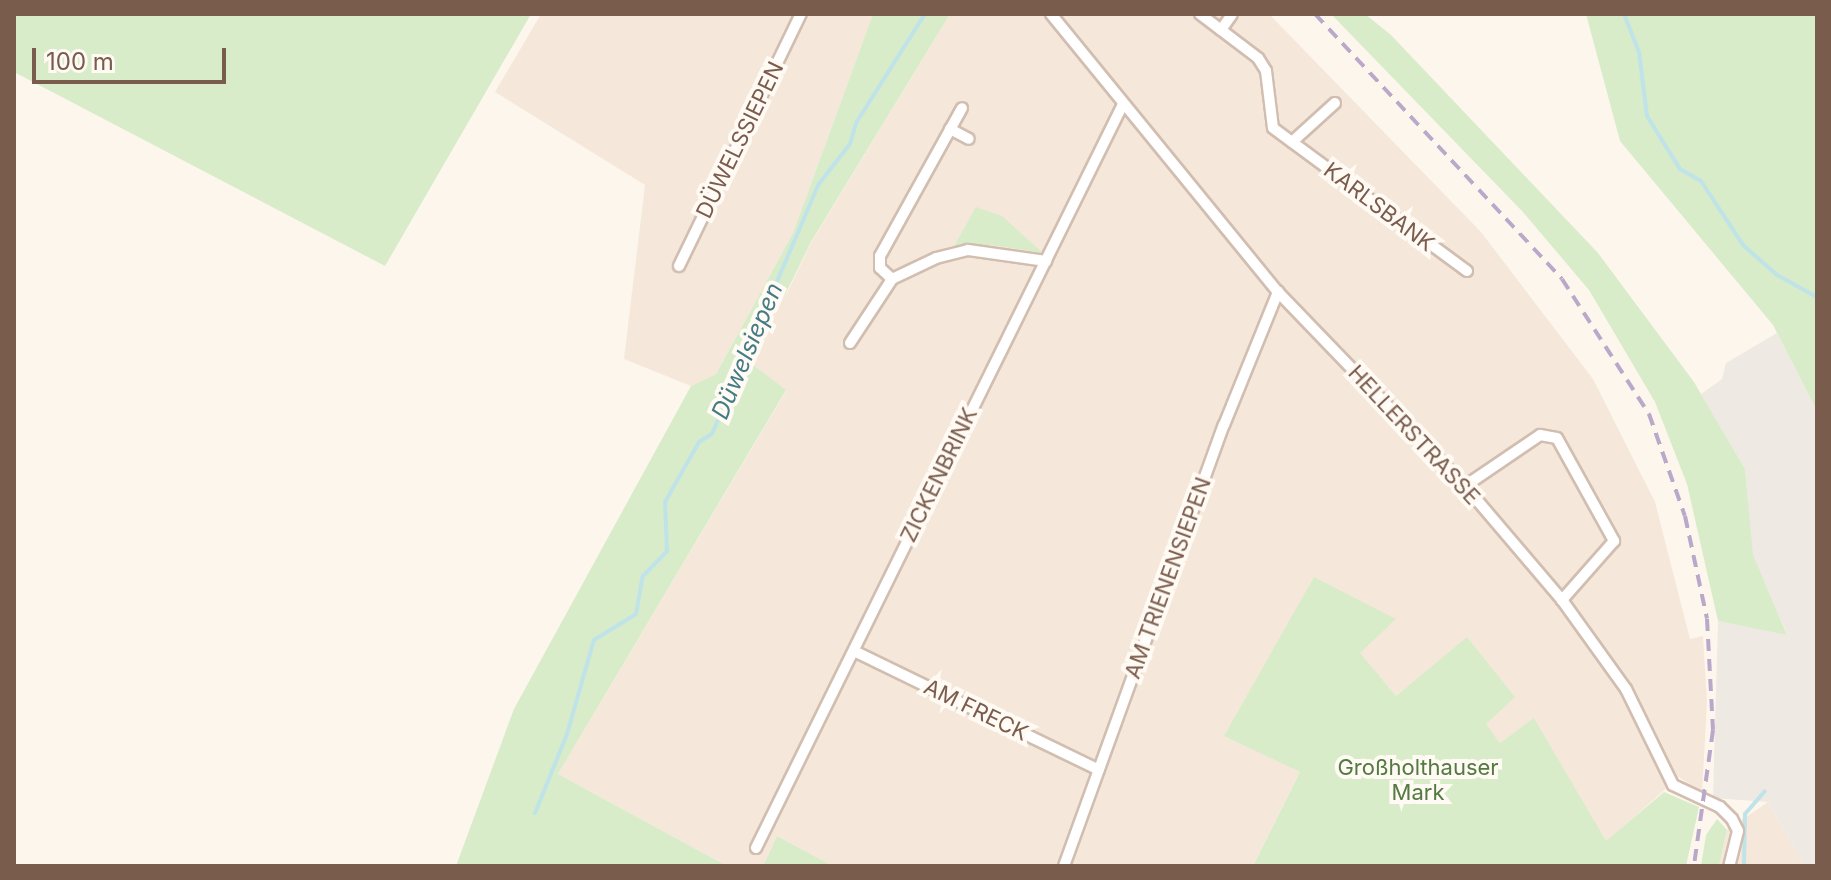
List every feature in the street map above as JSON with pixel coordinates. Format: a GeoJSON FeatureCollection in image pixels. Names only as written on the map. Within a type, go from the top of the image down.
{"type":"FeatureCollection","features":[{"type":"Feature","properties":{"kind":"street","name":"DÜWELSSIEPEN"},"geometry":{"type":"LineString","coordinates":[[679,266],[801,14]]}},
{"type":"Feature","properties":{"kind":"street","name":"HELLERSTRASSE"},"geometry":{"type":"LineString","coordinates":[[1051,14],[1278,292],[1465,486],[1562,600],[1626,689],[1673,785],[1720,807],[1732,819],[1738,831],[1729,866]]}},
{"type":"Feature","properties":{"kind":"street","name":"KARLSBANK"},"geometry":{"type":"LineString","coordinates":[[1200,14],[1266,71],[1273,128],[1467,271]]}},
{"type":"Feature","properties":{"kind":"street"},"geometry":{"type":"LineString","coordinates":[[1221,30],[1232,14]]}},
{"type":"Feature","properties":{"kind":"street"},"geometry":{"type":"LineString","coordinates":[[1292,142],[1335,103]]}},
{"type":"Feature","properties":{"kind":"street","name":"ZICKENBRINK"},"geometry":{"type":"LineString","coordinates":[[756,848],[1123,104]]}},
{"type":"Feature","properties":{"kind":"street"},"geometry":{"type":"LineString","coordinates":[[892,279],[880,268],[880,256],[962,108]]}},
{"type":"Feature","properties":{"kind":"street"},"geometry":{"type":"LineString","coordinates":[[950,129],[969,139]]}},
{"type":"Feature","properties":{"kind":"street"},"geometry":{"type":"LineString","coordinates":[[850,343],[892,279],[936,258],[968,250],[1046,261]]}},
{"type":"Feature","properties":{"kind":"street","name":"AM TRIENENSIEPEN"},"geometry":{"type":"LineString","coordinates":[[1064,866],[1224,425],[1278,292]]}},
{"type":"Feature","properties":{"kind":"street"},"geometry":{"type":"LineString","coordinates":[[1465,486],[1540,435],[1557,438],[1614,541],[1562,600]]}},
{"type":"Feature","properties":{"kind":"street","name":"AM FRECK"},"geometry":{"type":"LineString","coordinates":[[854,651],[1099,770]]}},
{"type":"Feature","properties":{"kind":"shaded area"},"geometry":{"type":"Polygon","coordinates":[[[541,14],[873,14],[793,233],[716,374],[691,386],[624,359],[645,185],[495,92],[541,14]]]}},
{"type":"Feature","properties":{"kind":"shaded area"},"geometry":{"type":"Polygon","coordinates":[[[950,14],[1269,14],[1481,232],[1593,379],[1655,502],[1690,639],[1703,636],[1707,702],[1702,794],[1679,777],[1606,842],[1534,719],[1500,743],[1485,724],[1514,696],[1467,638],[1396,696],[1359,653],[1395,619],[1225,735],[1300,772],[1253,866],[833,866],[777,836],[763,866],[727,866],[558,774],[786,391],[743,359],[778,292],[786,295],[811,243],[950,14]]]}},
{"type":"Feature","properties":{"kind":"shaded area"},"geometry":{"type":"Polygon","coordinates":[[[1777,333],[1817,411],[1817,866],[1805,866],[1768,802],[1713,798],[1718,621],[1787,634],[1752,555],[1745,469],[1701,394],[1722,379],[1726,363],[1777,333]]]}},
{"type":"Feature","properties":{"kind":"shaded area"},"geometry":{"type":"Polygon","coordinates":[[[1768,802],[1805,866],[1719,866],[1727,830],[1768,802]]]}},
{"type":"Feature","properties":{"kind":"green space"},"geometry":{"type":"Polygon","coordinates":[[[14,14],[531,14],[385,266],[14,72],[14,14]]]}},
{"type":"Feature","properties":{"kind":"green space"},"geometry":{"type":"Polygon","coordinates":[[[873,14],[950,14],[811,242],[785,295],[778,293],[744,358],[786,390],[558,774],[727,866],[456,866],[514,709],[691,386],[716,374],[793,233],[873,14]]]}},
{"type":"Feature","properties":{"kind":"green space"},"geometry":{"type":"Polygon","coordinates":[[[1331,14],[1365,14],[1391,35],[1598,253],[1694,382],[1745,469],[1753,555],[1787,635],[1718,621],[1687,484],[1655,402],[1589,290],[1522,211],[1331,14]]]}},
{"type":"Feature","properties":{"kind":"green space"},"geometry":{"type":"Polygon","coordinates":[[[1586,14],[1817,14],[1817,411],[1773,325],[1620,141],[1586,14]]]}},
{"type":"Feature","properties":{"kind":"green space"},"geometry":{"type":"Polygon","coordinates":[[[976,207],[1002,216],[1043,253],[992,245],[953,248],[976,207]]]}},
{"type":"Feature","properties":{"kind":"green space","name":"Großholthauser Mark"},"geometry":{"type":"Polygon","coordinates":[[[1314,577],[1396,619],[1360,653],[1396,696],[1467,637],[1515,697],[1486,724],[1500,743],[1534,718],[1606,841],[1664,792],[1699,807],[1686,866],[1253,866],[1300,772],[1224,736],[1314,577]]]}},
{"type":"Feature","properties":{"kind":"green space"},"geometry":{"type":"Polygon","coordinates":[[[1717,819],[1727,830],[1719,866],[1701,866],[1706,835],[1717,819]]]}},
{"type":"Feature","properties":{"kind":"green space"},"geometry":{"type":"Polygon","coordinates":[[[777,836],[833,866],[763,866],[777,836]]]}},
{"type":"Feature","properties":{"kind":"waterway","name":"Düwelsiepen"},"geometry":{"type":"LineString","coordinates":[[535,813],[567,734],[594,640],[636,614],[643,576],[667,551],[665,502],[699,442],[712,434],[818,185],[850,144],[856,123],[925,14]]}},
{"type":"Feature","properties":{"kind":"waterway"},"geometry":{"type":"LineString","coordinates":[[1624,14],[1639,52],[1647,116],[1680,169],[1701,181],[1743,245],[1777,275],[1817,297]]}},
{"type":"Feature","properties":{"kind":"waterway"},"geometry":{"type":"LineString","coordinates":[[1744,866],[1745,814],[1765,791]]}},
{"type":"Feature","properties":{"kind":"railway"},"geometry":{"type":"LineString","coordinates":[[1315,14],[1562,279],[1649,414],[1685,516],[1707,619],[1713,730],[1694,866]]}}]}
